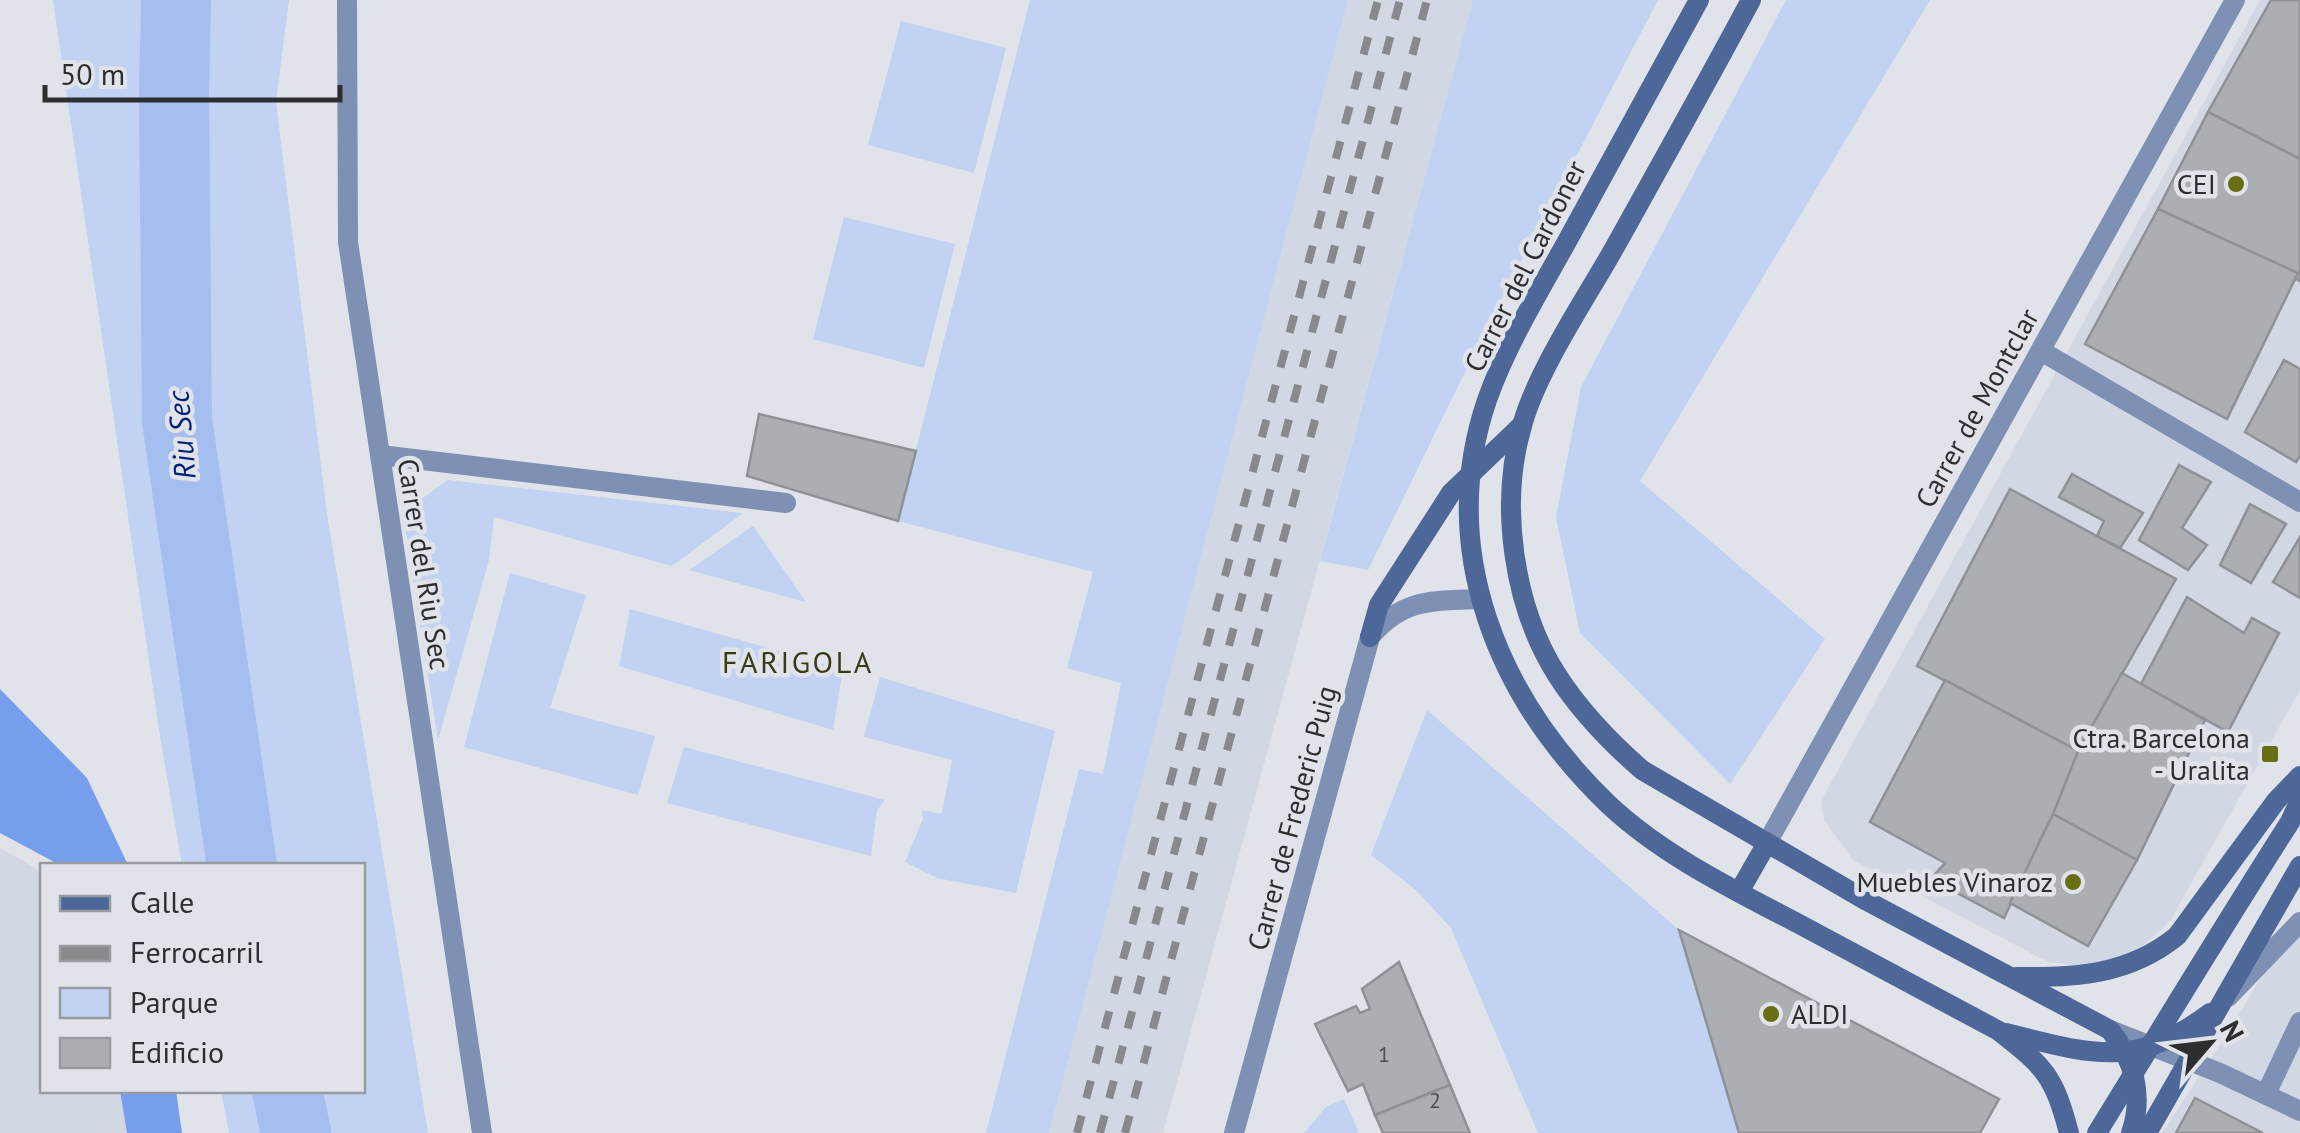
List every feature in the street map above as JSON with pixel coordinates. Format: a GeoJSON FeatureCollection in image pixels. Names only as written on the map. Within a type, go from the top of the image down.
{"type":"FeatureCollection","features":[{"type":"Feature","properties":{"kind":"street","name":"Carrer del Riu Sec"},"geometry":{"type":"LineString","coordinates":[[346,0],[348,242],[482,1133]]}},
{"type":"Feature","properties":{"kind":"street","name":"Carrer del Cardoner"},"geometry":{"type":"LineString","coordinates":[[1699,0],[1502,363],[1487,400],[1470,471],[1467,508],[1472,556],[1488,628],[1529,706],[1609,805],[1688,864],[1999,1032],[2038,1062],[2049,1076],[2069,1133]]}},
{"type":"Feature","properties":{"kind":"street"},"geometry":{"type":"LineString","coordinates":[[1751,0],[1562,340],[1522,425],[1511,503],[1515,551],[1523,592],[1555,673],[1612,744],[1642,770],[1867,901],[2110,1030],[2300,1111]]}},
{"type":"Feature","properties":{"kind":"street","name":"Carrer de Montclar"},"geometry":{"type":"LineString","coordinates":[[1767,843],[2235,0]]}},
{"type":"Feature","properties":{"kind":"street"},"geometry":{"type":"LineString","coordinates":[[2040,351],[2300,502]]}},
{"type":"Feature","properties":{"kind":"street"},"geometry":{"type":"LineString","coordinates":[[1370,637],[1379,604],[1451,493],[1522,425]]}},
{"type":"Feature","properties":{"kind":"street"},"geometry":{"type":"LineString","coordinates":[[380,455],[786,502]]}},
{"type":"Feature","properties":{"kind":"street"},"geometry":{"type":"LineString","coordinates":[[1370,637],[1384,620],[1404,607],[1431,601],[1480,599]]}},
{"type":"Feature","properties":{"kind":"street","name":"Carrer de Frederic Puig"},"geometry":{"type":"LineString","coordinates":[[1234,1133],[1370,637]]}},
{"type":"Feature","properties":{"kind":"street"},"geometry":{"type":"LineString","coordinates":[[2013,977],[2084,975],[2122,968],[2142,960],[2177,936],[2276,801],[2300,776]]}},
{"type":"Feature","properties":{"kind":"street"},"geometry":{"type":"LineString","coordinates":[[2097,1133],[2300,800]]}},
{"type":"Feature","properties":{"kind":"street"},"geometry":{"type":"LineString","coordinates":[[1739,892],[1767,843]]}},
{"type":"Feature","properties":{"kind":"street"},"geometry":{"type":"LineString","coordinates":[[2148,1133],[2300,866]]}},
{"type":"Feature","properties":{"kind":"street"},"geometry":{"type":"LineString","coordinates":[[2151,1048],[2216,1008],[2300,922]]}},
{"type":"Feature","properties":{"kind":"street"},"geometry":{"type":"LineString","coordinates":[[2266,1094],[2300,1022]]}},
{"type":"Feature","properties":{"kind":"street"},"geometry":{"type":"LineString","coordinates":[[2110,1030],[2126,1052],[2134,1073],[2136,1112],[2131,1133]]}},
{"type":"Feature","properties":{"kind":"street","name":"Carrer del Cardoner"},"geometry":{"type":"LineString","coordinates":[[1999,1032],[2086,1052],[2151,1048]]}},
{"type":"Feature","properties":{"kind":"shaded area"},"geometry":{"type":"Polygon","coordinates":[[[1348,0],[1473,0],[1163,1133],[1049,1133],[1348,0]]]}},
{"type":"Feature","properties":{"kind":"shaded area"},"geometry":{"type":"Polygon","coordinates":[[[2260,0],[2300,0],[2300,690],[2170,921],[2144,945],[2127,954],[2074,965],[2048,962],[1853,860],[1824,820],[1821,801],[2260,0]]]}},
{"type":"Feature","properties":{"kind":"shaded area"},"geometry":{"type":"Polygon","coordinates":[[[0,689],[87,778],[127,863],[56,863],[0,833],[0,689]]]}},
{"type":"Feature","properties":{"kind":"shaded area"},"geometry":{"type":"Polygon","coordinates":[[[0,848],[40,871],[40,1093],[120,1093],[127,1133],[0,1133],[0,848]]]}},
{"type":"Feature","properties":{"kind":"shaded area"},"geometry":{"type":"Polygon","coordinates":[[[2300,914],[2300,1133],[2162,1133],[2218,1048],[2300,914]]]}},
{"type":"Feature","properties":{"kind":"shaded area"},"geometry":{"type":"Polygon","coordinates":[[[120,1093],[176,1093],[182,1133],[127,1133],[120,1093]]]}},
{"type":"Feature","properties":{"kind":"green space"},"geometry":{"type":"Polygon","coordinates":[[[53,0],[289,0],[276,102],[327,514],[428,1133],[229,1133],[221,1093],[365,1093],[365,863],[182,863],[53,0]]]}},
{"type":"Feature","properties":{"kind":"green space"},"geometry":{"type":"Polygon","coordinates":[[[1030,0],[1348,0],[1049,1133],[986,1133],[1079,769],[1103,774],[1121,683],[1067,668],[1093,572],[898,521],[1030,0]]]}},
{"type":"Feature","properties":{"kind":"green space"},"geometry":{"type":"Polygon","coordinates":[[[1473,0],[1658,0],[1490,321],[1368,570],[1320,561],[1473,0]]]}},
{"type":"Feature","properties":{"kind":"green space"},"geometry":{"type":"Polygon","coordinates":[[[1786,0],[1930,0],[1640,481],[1825,639],[1730,784],[1580,633],[1556,517],[1581,387],[1786,0]]]}},
{"type":"Feature","properties":{"kind":"green space"},"geometry":{"type":"Polygon","coordinates":[[[901,21],[1006,48],[974,173],[868,145],[901,21]]]}},
{"type":"Feature","properties":{"kind":"green space"},"geometry":{"type":"Polygon","coordinates":[[[844,217],[955,244],[924,368],[813,339],[844,217]]]}},
{"type":"Feature","properties":{"kind":"green space"},"geometry":{"type":"Polygon","coordinates":[[[447,480],[743,513],[672,566],[494,517],[489,560],[438,740],[403,513],[447,480]]]}},
{"type":"Feature","properties":{"kind":"green space"},"geometry":{"type":"Polygon","coordinates":[[[753,526],[806,602],[689,570],[753,526]]]}},
{"type":"Feature","properties":{"kind":"green space"},"geometry":{"type":"Polygon","coordinates":[[[510,573],[586,595],[550,708],[655,736],[638,795],[464,747],[510,573]]]}},
{"type":"Feature","properties":{"kind":"green space"},"geometry":{"type":"Polygon","coordinates":[[[630,609],[843,669],[833,730],[619,666],[630,609]]]}},
{"type":"Feature","properties":{"kind":"green space"},"geometry":{"type":"Polygon","coordinates":[[[880,677],[1055,731],[1016,893],[937,878],[905,862],[923,819],[922,810],[942,814],[952,760],[864,737],[880,677]]]}},
{"type":"Feature","properties":{"kind":"green space"},"geometry":{"type":"Polygon","coordinates":[[[1427,710],[1679,930],[1739,1133],[1538,1133],[1451,928],[1416,890],[1371,855],[1427,710]]]}},
{"type":"Feature","properties":{"kind":"green space"},"geometry":{"type":"Polygon","coordinates":[[[684,747],[885,800],[877,810],[871,856],[667,803],[684,747]]]}},
{"type":"Feature","properties":{"kind":"green space"},"geometry":{"type":"Polygon","coordinates":[[[1344,1099],[1359,1133],[1304,1133],[1326,1107],[1344,1099]]]}},
{"type":"Feature","properties":{"kind":"building"},"geometry":{"type":"Polygon","coordinates":[[[2271,0],[2300,0],[2300,159],[2208,112],[2271,0]]]}},
{"type":"Feature","properties":{"kind":"building","name":"CEI"},"geometry":{"type":"Polygon","coordinates":[[[2208,112],[2300,159],[2300,281],[2158,209],[2208,112]]]}},
{"type":"Feature","properties":{"kind":"building"},"geometry":{"type":"Polygon","coordinates":[[[2158,209],[2298,273],[2227,419],[2085,344],[2158,209]]]}},
{"type":"Feature","properties":{"kind":"building"},"geometry":{"type":"Polygon","coordinates":[[[2284,360],[2300,369],[2300,456],[2296,462],[2245,432],[2284,360]]]}},
{"type":"Feature","properties":{"kind":"building"},"geometry":{"type":"Polygon","coordinates":[[[759,414],[916,451],[898,521],[747,476],[759,414]]]}},
{"type":"Feature","properties":{"kind":"building"},"geometry":{"type":"Polygon","coordinates":[[[2179,465],[2211,482],[2182,528],[2207,545],[2188,570],[2139,540],[2179,465]]]}},
{"type":"Feature","properties":{"kind":"building"},"geometry":{"type":"Polygon","coordinates":[[[2072,474],[2143,513],[2120,548],[2097,536],[2104,521],[2059,497],[2072,474]]]}},
{"type":"Feature","properties":{"kind":"building"},"geometry":{"type":"Polygon","coordinates":[[[2010,489],[2176,579],[2078,751],[1917,666],[2010,489]]]}},
{"type":"Feature","properties":{"kind":"building"},"geometry":{"type":"Polygon","coordinates":[[[2250,504],[2286,524],[2251,583],[2220,565],[2250,504]]]}},
{"type":"Feature","properties":{"kind":"building"},"geometry":{"type":"Polygon","coordinates":[[[2300,537],[2300,598],[2273,582],[2300,537]]]}},
{"type":"Feature","properties":{"kind":"building"},"geometry":{"type":"Polygon","coordinates":[[[2187,597],[2244,633],[2252,618],[2279,633],[2228,732],[2141,684],[2187,597]]]}},
{"type":"Feature","properties":{"kind":"building"},"geometry":{"type":"Polygon","coordinates":[[[2122,673],[2205,720],[2137,860],[2053,814],[2078,751],[2122,673]]]}},
{"type":"Feature","properties":{"kind":"building"},"geometry":{"type":"Polygon","coordinates":[[[1945,680],[2078,751],[2004,918],[1931,879],[1945,863],[1870,822],[1945,680]]]}},
{"type":"Feature","properties":{"kind":"building","name":"Muebles Vinaroz"},"geometry":{"type":"Polygon","coordinates":[[[2053,814],[2137,860],[2088,946],[2010,903],[2053,814]]]}},
{"type":"Feature","properties":{"kind":"building","name":"ALDI"},"geometry":{"type":"Polygon","coordinates":[[[1679,930],[1999,1099],[1980,1133],[1739,1133],[1679,930]]]}},
{"type":"Feature","properties":{"kind":"building"},"geometry":{"type":"Polygon","coordinates":[[[1399,962],[1450,1085],[1375,1115],[1363,1084],[1348,1091],[1315,1024],[1356,1006],[1360,1013],[1370,1009],[1362,989],[1399,962]]]}},
{"type":"Feature","properties":{"kind":"building"},"geometry":{"type":"Polygon","coordinates":[[[1450,1085],[1470,1133],[1383,1133],[1375,1115],[1450,1085]]]}},
{"type":"Feature","properties":{"kind":"building"},"geometry":{"type":"Polygon","coordinates":[[[2195,1098],[2263,1133],[2176,1133],[2195,1098]]]}},
{"type":"Feature","properties":{"kind":"waterway","name":"Riu Sec"},"geometry":{"type":"LineString","coordinates":[[176,0],[177,420],[242,863]]}},
{"type":"Feature","properties":{"kind":"waterway","name":"Riu Sec"},"geometry":{"type":"LineString","coordinates":[[288,1093],[296,1133]]}},
{"type":"Feature","properties":{"kind":"railway"},"geometry":{"type":"LineString","coordinates":[[1077,1133],[1378,0]]}},
{"type":"Feature","properties":{"kind":"railway"},"geometry":{"type":"LineString","coordinates":[[1100,1133],[1400,0]]}},
{"type":"Feature","properties":{"kind":"railway"},"geometry":{"type":"LineString","coordinates":[[1125,1133],[1427,0]]}},
{"type":"Feature","properties":{"kind":"place","name":"CEI"},"geometry":{"type":"Point","coordinates":[2236,184]}},
{"type":"Feature","properties":{"kind":"place","name":"Ctra. Barcelona - Uralita"},"geometry":{"type":"Point","coordinates":[2270,754]}},
{"type":"Feature","properties":{"kind":"place","name":"Muebles Vinaroz"},"geometry":{"type":"Point","coordinates":[2073,882]}},
{"type":"Feature","properties":{"kind":"place","name":"ALDI"},"geometry":{"type":"Point","coordinates":[1771,1014]}},
{"type":"Feature","properties":{"kind":"district","name":"FARIGOLA"},"geometry":{"type":"Point","coordinates":[798,663]}}]}
